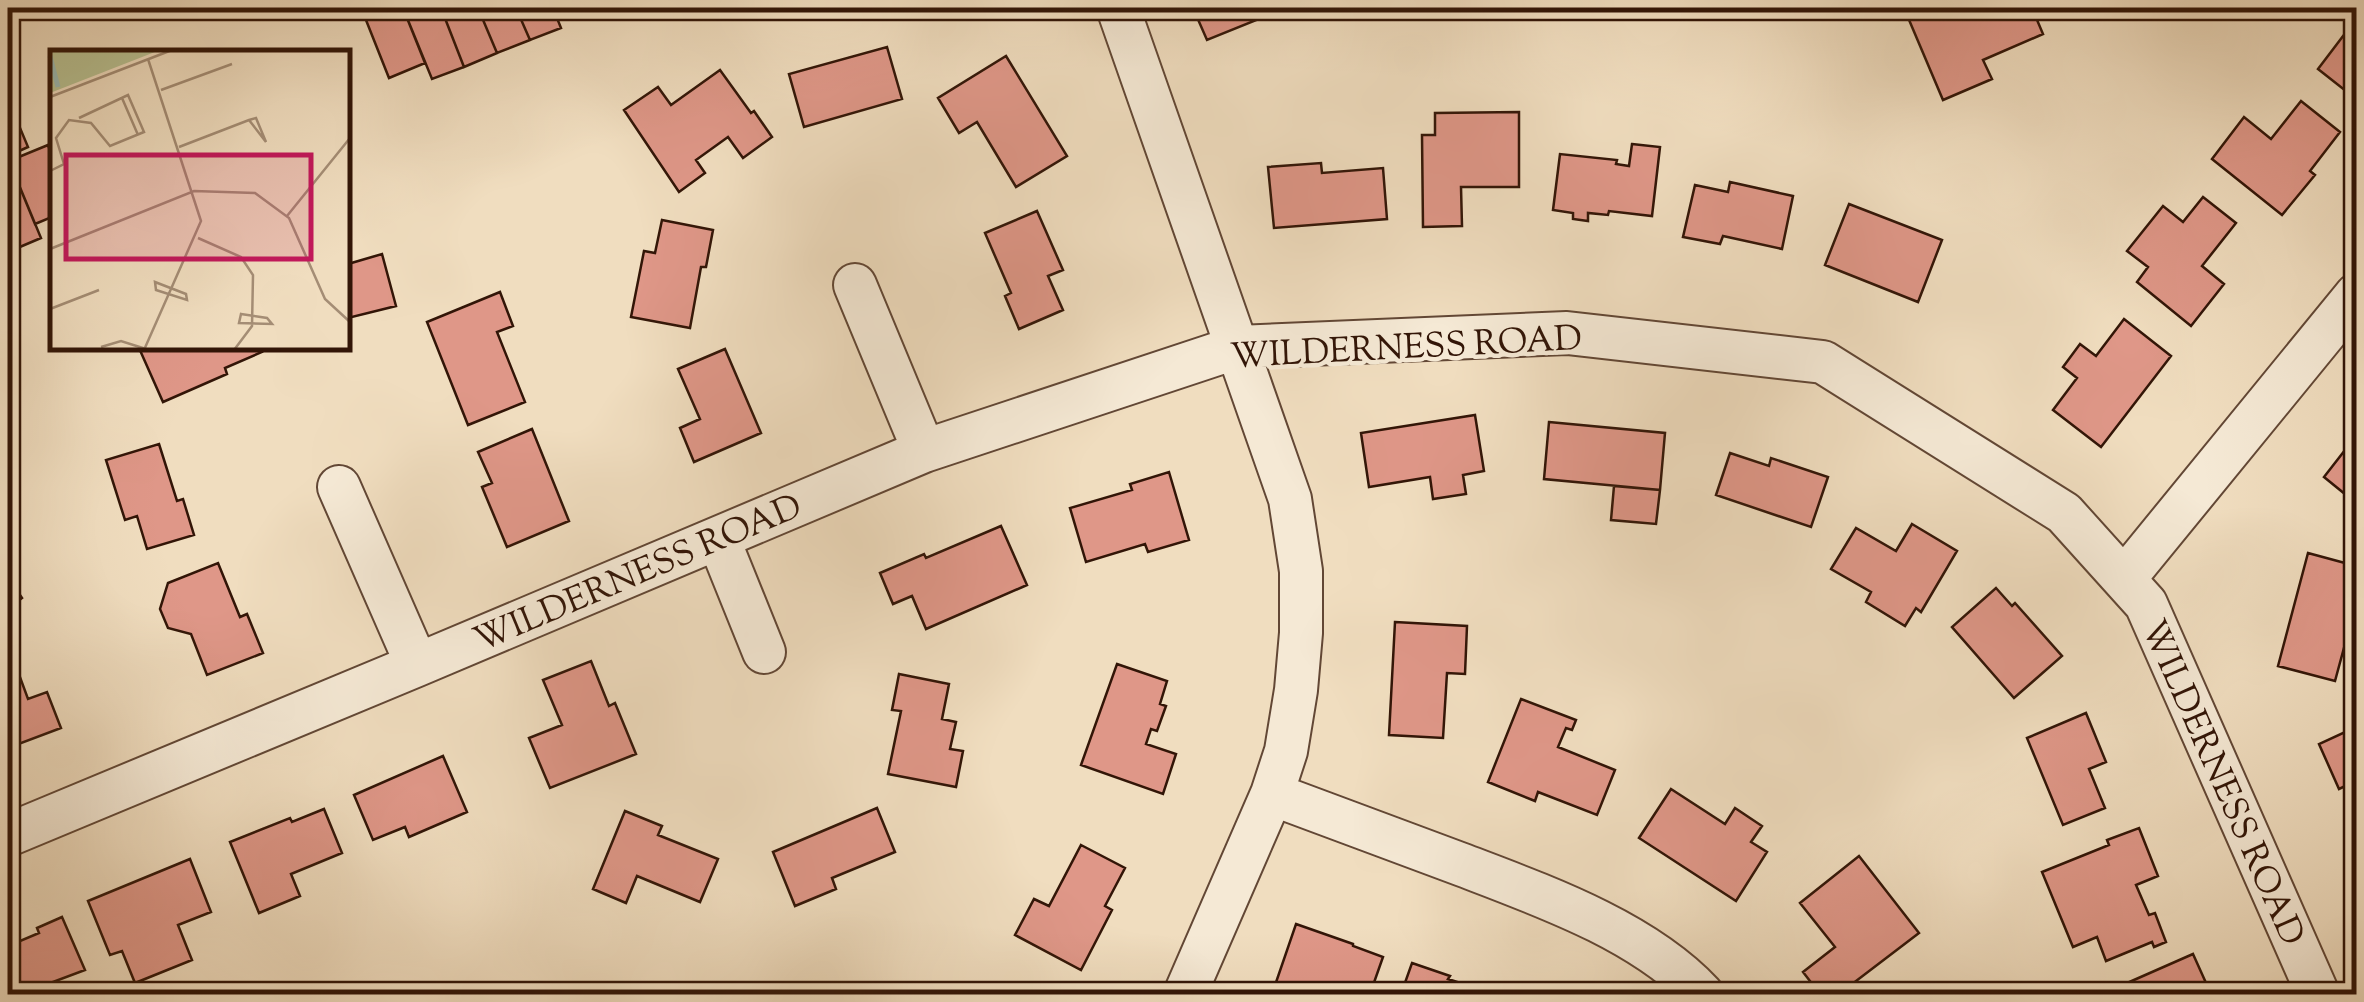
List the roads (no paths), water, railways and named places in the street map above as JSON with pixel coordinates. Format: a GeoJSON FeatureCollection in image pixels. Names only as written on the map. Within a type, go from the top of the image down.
{"type":"FeatureCollection","features":[{"type":"Feature","properties":{"kind":"street"},"geometry":{"type":"LineString","coordinates":[[1118,8],[1290,499],[1301,571],[1301,633],[1286,751],[1272,794],[1185,994]]}},
{"type":"Feature","properties":{"kind":"street"},"geometry":{"type":"LineString","coordinates":[[855,285],[924,451]]}},
{"type":"Feature","properties":{"kind":"street"},"geometry":{"type":"LineString","coordinates":[[2124,580],[2356,295]]}},
{"type":"Feature","properties":{"kind":"street","name":"WILDERNESS ROAD"},"geometry":{"type":"LineString","coordinates":[[8,835],[924,451],[1238,348],[1567,333],[1823,362],[2064,513],[2146,604],[2318,994]]}},
{"type":"Feature","properties":{"kind":"street"},"geometry":{"type":"LineString","coordinates":[[339,486],[417,666]]}},
{"type":"Feature","properties":{"kind":"street"},"geometry":{"type":"LineString","coordinates":[[718,538],[764,652]]}},
{"type":"Feature","properties":{"kind":"street"},"geometry":{"type":"LineString","coordinates":[[1272,794],[1532,892],[1617,930],[1686,977],[1702,994]]}}]}
